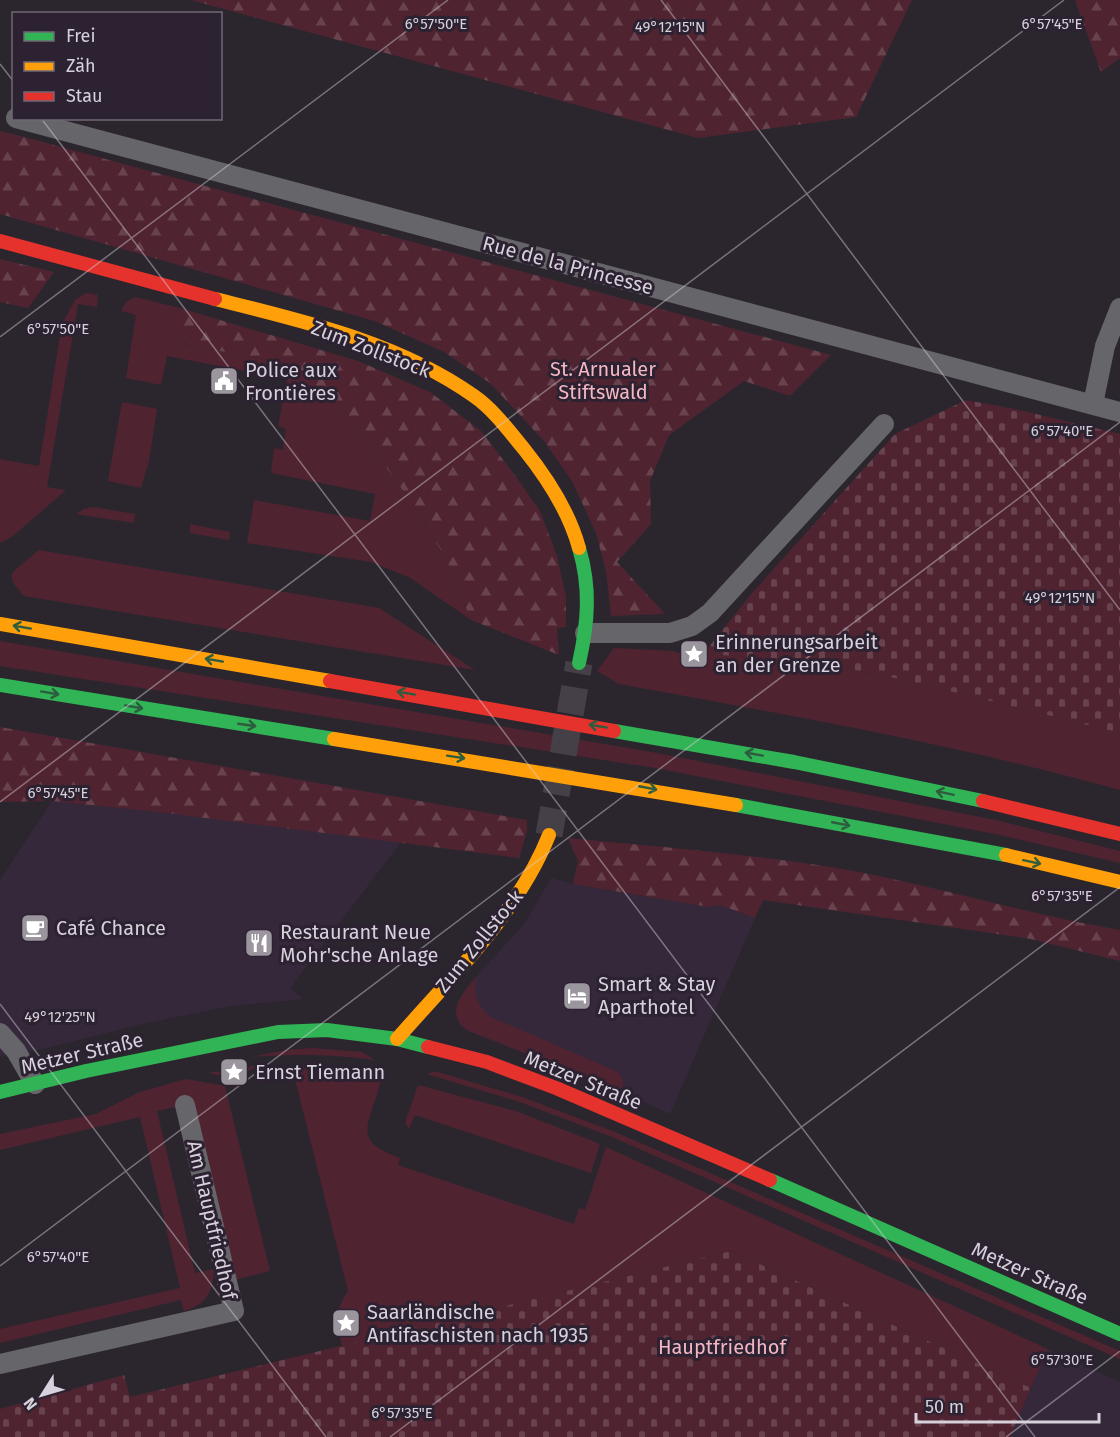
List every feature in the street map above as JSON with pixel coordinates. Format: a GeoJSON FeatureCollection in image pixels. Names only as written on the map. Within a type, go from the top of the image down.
{"type":"FeatureCollection","features":[{"type":"Feature","properties":{"kind":"main road","name":"Zum Zollstock"},"geometry":{"type":"LineString","coordinates":[[0,242],[279,315],[367,342],[430,369],[475,397],[528,453],[549,481],[567,513],[579,542],[588,606],[579,663]]}},
{"type":"Feature","properties":{"kind":"main road"},"geometry":{"type":"LineString","coordinates":[[0,624],[783,760],[1003,805],[1120,834]]}},
{"type":"Feature","properties":{"kind":"main road"},"geometry":{"type":"LineString","coordinates":[[0,684],[169,713],[637,786],[978,850],[1120,882]]}},
{"type":"Feature","properties":{"kind":"main road","name":"Zum Zollstock"},"geometry":{"type":"LineString","coordinates":[[398,1039],[502,918],[538,863],[549,835]]}},
{"type":"Feature","properties":{"kind":"main road","name":"Metzer Straße"},"geometry":{"type":"LineString","coordinates":[[0,1092],[216,1043],[279,1032],[327,1030],[398,1039],[487,1062],[556,1088],[1120,1334]]}},
{"type":"Feature","properties":{"kind":"street","name":"Rue de la Princesse"},"geometry":{"type":"LineString","coordinates":[[23,120],[1120,412]]}},
{"type":"Feature","properties":{"kind":"street"},"geometry":{"type":"LineString","coordinates":[[1093,404],[1105,346],[1120,308]]}},
{"type":"Feature","properties":{"kind":"street"},"geometry":{"type":"LineString","coordinates":[[585,633],[670,633],[692,626],[710,613],[884,424]]}},
{"type":"Feature","properties":{"kind":"street"},"geometry":{"type":"LineString","coordinates":[[0,1033],[16,1051],[35,1084]]}},
{"type":"Feature","properties":{"kind":"street","name":"Am Hauptfriedhof"},"geometry":{"type":"LineString","coordinates":[[0,1364],[234,1311],[185,1104]]}},
{"type":"Feature","properties":{"kind":"shaded area"},"geometry":{"type":"Polygon","coordinates":[[[52,801],[401,842],[290,988],[303,999],[231,1006],[142,1024],[43,1049],[0,1056],[0,880],[52,801]]]}},
{"type":"Feature","properties":{"kind":"shaded area"},"geometry":{"type":"Polygon","coordinates":[[[551,878],[573,884],[709,907],[720,905],[755,918],[670,1114],[621,1091],[460,1026],[456,1015],[462,995],[525,923],[551,878]]]}},
{"type":"Feature","properties":{"kind":"shaded area"},"geometry":{"type":"Polygon","coordinates":[[[1048,1349],[1120,1382],[1120,1437],[1010,1437],[1048,1349]]]}},
{"type":"Feature","properties":{"kind":"green space"},"geometry":{"type":"Polygon","coordinates":[[[191,0],[912,0],[856,117],[698,138],[191,0]]]}},
{"type":"Feature","properties":{"kind":"green space"},"geometry":{"type":"Polygon","coordinates":[[[1075,0],[1120,0],[1120,58],[1101,72],[1075,0]]]}},
{"type":"Feature","properties":{"kind":"green space","name":"St. Arnualer Stiftswald"},"geometry":{"type":"Polygon","coordinates":[[[0,131],[831,355],[790,396],[744,381],[669,435],[650,481],[651,524],[617,562],[665,614],[611,616],[606,571],[596,533],[572,481],[544,441],[490,383],[444,352],[375,321],[0,214],[0,131]]]}},
{"type":"Feature","properties":{"kind":"green space"},"geometry":{"type":"Polygon","coordinates":[[[0,259],[54,272],[28,308],[0,302],[0,259]]]}},
{"type":"Feature","properties":{"kind":"green space"},"geometry":{"type":"Polygon","coordinates":[[[86,293],[98,295],[97,307],[78,304],[47,487],[66,490],[13,536],[0,543],[0,459],[39,466],[62,324],[75,300],[86,293]]]}},
{"type":"Feature","properties":{"kind":"green space"},"geometry":{"type":"Polygon","coordinates":[[[135,297],[180,308],[178,327],[180,338],[187,345],[275,361],[272,376],[167,356],[161,385],[126,378],[136,315],[121,311],[126,302],[135,297]]]}},
{"type":"Feature","properties":{"kind":"green space"},"geometry":{"type":"Polygon","coordinates":[[[180,308],[358,361],[430,392],[481,431],[540,511],[557,556],[566,597],[566,627],[557,628],[559,655],[471,620],[446,559],[419,513],[342,406],[314,388],[272,376],[274,361],[188,345],[180,338],[178,327],[180,308]]]}},
{"type":"Feature","properties":{"kind":"green space"},"geometry":{"type":"Polygon","coordinates":[[[287,379],[314,388],[342,406],[419,513],[446,559],[471,620],[409,577],[371,562],[247,543],[254,500],[370,521],[375,494],[271,473],[274,448],[283,450],[286,429],[278,426],[287,379]]]}},
{"type":"Feature","properties":{"kind":"green space"},"geometry":{"type":"Polygon","coordinates":[[[966,400],[1120,434],[1120,733],[909,681],[803,660],[703,654],[753,592],[895,434],[966,400]]]}},
{"type":"Feature","properties":{"kind":"green space"},"geometry":{"type":"Polygon","coordinates":[[[122,402],[157,409],[149,461],[141,488],[108,481],[122,402]]]}},
{"type":"Feature","properties":{"kind":"green space"},"geometry":{"type":"Polygon","coordinates":[[[93,507],[135,514],[134,523],[76,514],[93,507]]]}},
{"type":"Feature","properties":{"kind":"green space"},"geometry":{"type":"Polygon","coordinates":[[[190,524],[230,532],[229,540],[190,533],[190,524]]]}},
{"type":"Feature","properties":{"kind":"green space"},"geometry":{"type":"Polygon","coordinates":[[[39,550],[379,608],[475,670],[24,596],[14,584],[11,576],[39,550]]]}},
{"type":"Feature","properties":{"kind":"green space"},"geometry":{"type":"Polygon","coordinates":[[[0,641],[657,753],[1000,821],[1120,851],[1120,863],[1000,835],[655,768],[0,666],[0,641]]]}},
{"type":"Feature","properties":{"kind":"green space"},"geometry":{"type":"Polygon","coordinates":[[[614,648],[673,651],[694,657],[703,654],[803,660],[909,681],[1110,730],[1120,733],[1120,790],[933,744],[619,684],[597,671],[614,648]]]}},
{"type":"Feature","properties":{"kind":"green space"},"geometry":{"type":"Polygon","coordinates":[[[0,727],[527,820],[527,831],[519,858],[167,813],[52,801],[0,802],[0,727]]]}},
{"type":"Feature","properties":{"kind":"green space"},"geometry":{"type":"Polygon","coordinates":[[[568,838],[766,858],[831,867],[903,881],[1048,916],[1120,930],[1120,961],[1031,939],[763,900],[755,918],[720,905],[709,907],[573,884],[578,861],[568,838]]]}},
{"type":"Feature","properties":{"kind":"green space"},"geometry":{"type":"Polygon","coordinates":[[[476,977],[477,999],[491,1017],[618,1072],[623,1081],[621,1091],[469,1031],[457,1018],[456,1011],[465,990],[476,977]]]}},
{"type":"Feature","properties":{"kind":"green space"},"geometry":{"type":"Polygon","coordinates":[[[312,1048],[362,1052],[375,1060],[313,1055],[250,1057],[312,1048]]]}},
{"type":"Feature","properties":{"kind":"green space"},"geometry":{"type":"Polygon","coordinates":[[[259,1065],[247,1072],[234,1075],[208,1073],[259,1065]]]}},
{"type":"Feature","properties":{"kind":"green space"},"geometry":{"type":"Polygon","coordinates":[[[311,1066],[377,1074],[380,1084],[370,1115],[368,1133],[370,1140],[376,1146],[400,1158],[398,1165],[574,1224],[579,1208],[585,1210],[606,1147],[1048,1349],[1031,1388],[731,1251],[342,1346],[338,1318],[340,1305],[348,1291],[292,1067],[311,1066]]]}},
{"type":"Feature","properties":{"kind":"green space"},"geometry":{"type":"Polygon","coordinates":[[[433,1072],[522,1097],[615,1132],[1120,1351],[1120,1359],[612,1137],[520,1102],[427,1074],[433,1072]]]}},
{"type":"Feature","properties":{"kind":"green space"},"geometry":{"type":"Polygon","coordinates":[[[186,1079],[225,1086],[270,1271],[227,1282],[184,1105],[157,1111],[195,1273],[214,1269],[212,1284],[207,1296],[198,1305],[184,1311],[181,1300],[0,1343],[0,1329],[180,1288],[140,1117],[0,1150],[0,1134],[96,1114],[140,1092],[186,1079]]]}},
{"type":"Feature","properties":{"kind":"green space"},"geometry":{"type":"Polygon","coordinates":[[[418,1085],[516,1111],[600,1144],[591,1173],[415,1115],[409,1129],[405,1123],[418,1085]]]}},
{"type":"Feature","properties":{"kind":"green space","name":"Hauptfriedhof"},"geometry":{"type":"Polygon","coordinates":[[[731,1251],[1031,1388],[1010,1437],[0,1437],[0,1409],[124,1375],[130,1397],[731,1251]]]}},
{"type":"Feature","properties":{"kind":"tunnel"},"geometry":{"type":"LineString","coordinates":[[549,835],[579,663]]}},
{"type":"Feature","properties":{"kind":"traffic: fast"},"geometry":{"type":"LineString","coordinates":[[579,548],[587,591],[587,606],[579,663]]}},
{"type":"Feature","properties":{"kind":"traffic: fast"},"geometry":{"type":"LineString","coordinates":[[0,685],[334,739]]}},
{"type":"Feature","properties":{"kind":"traffic: fast"},"geometry":{"type":"LineString","coordinates":[[614,731],[794,762],[983,801]]}},
{"type":"Feature","properties":{"kind":"traffic: fast"},"geometry":{"type":"LineString","coordinates":[[736,805],[1006,855]]}},
{"type":"Feature","properties":{"kind":"traffic: fast"},"geometry":{"type":"LineString","coordinates":[[0,1092],[86,1071],[278,1032],[327,1030],[397,1039],[428,1047]]}},
{"type":"Feature","properties":{"kind":"traffic: fast"},"geometry":{"type":"LineString","coordinates":[[770,1180],[1120,1334]]}},
{"type":"Feature","properties":{"kind":"traffic: slow"},"geometry":{"type":"LineString","coordinates":[[215,299],[316,325],[382,347],[445,377],[474,396],[501,421],[541,472],[564,508],[579,548]]}},
{"type":"Feature","properties":{"kind":"traffic: slow"},"geometry":{"type":"LineString","coordinates":[[0,624],[330,681]]}},
{"type":"Feature","properties":{"kind":"traffic: slow"},"geometry":{"type":"LineString","coordinates":[[334,739],[736,805]]}},
{"type":"Feature","properties":{"kind":"traffic: slow"},"geometry":{"type":"LineString","coordinates":[[397,1039],[482,943],[502,917],[536,864],[549,835]]}},
{"type":"Feature","properties":{"kind":"traffic: slow"},"geometry":{"type":"LineString","coordinates":[[1006,855],[1120,882]]}},
{"type":"Feature","properties":{"kind":"traffic: jam"},"geometry":{"type":"LineString","coordinates":[[0,241],[215,299]]}},
{"type":"Feature","properties":{"kind":"traffic: jam"},"geometry":{"type":"LineString","coordinates":[[330,681],[614,731]]}},
{"type":"Feature","properties":{"kind":"traffic: jam"},"geometry":{"type":"LineString","coordinates":[[983,801],[1120,834]]}},
{"type":"Feature","properties":{"kind":"traffic: jam"},"geometry":{"type":"LineString","coordinates":[[428,1047],[487,1062],[556,1088],[770,1180]]}},
{"type":"Feature","properties":{"kind":"place","name":"Police aux Frontières"},"geometry":{"type":"Point","coordinates":[224,381]}},
{"type":"Feature","properties":{"kind":"place","name":"Erinnerungsarbeit an der Grenze"},"geometry":{"type":"Point","coordinates":[694,654]}},
{"type":"Feature","properties":{"kind":"place","name":"Café Chance"},"geometry":{"type":"Point","coordinates":[35,928]}},
{"type":"Feature","properties":{"kind":"place","name":"Restaurant Neue Mohr'sche Anlage"},"geometry":{"type":"Point","coordinates":[259,943]}},
{"type":"Feature","properties":{"kind":"place","name":"Smart & Stay Aparthotel"},"geometry":{"type":"Point","coordinates":[577,996]}},
{"type":"Feature","properties":{"kind":"place","name":"Ernst Tiemann"},"geometry":{"type":"Point","coordinates":[234,1072]}},
{"type":"Feature","properties":{"kind":"place","name":"Saarländische Antifaschisten nach 1935"},"geometry":{"type":"Point","coordinates":[346,1323]}}]}
